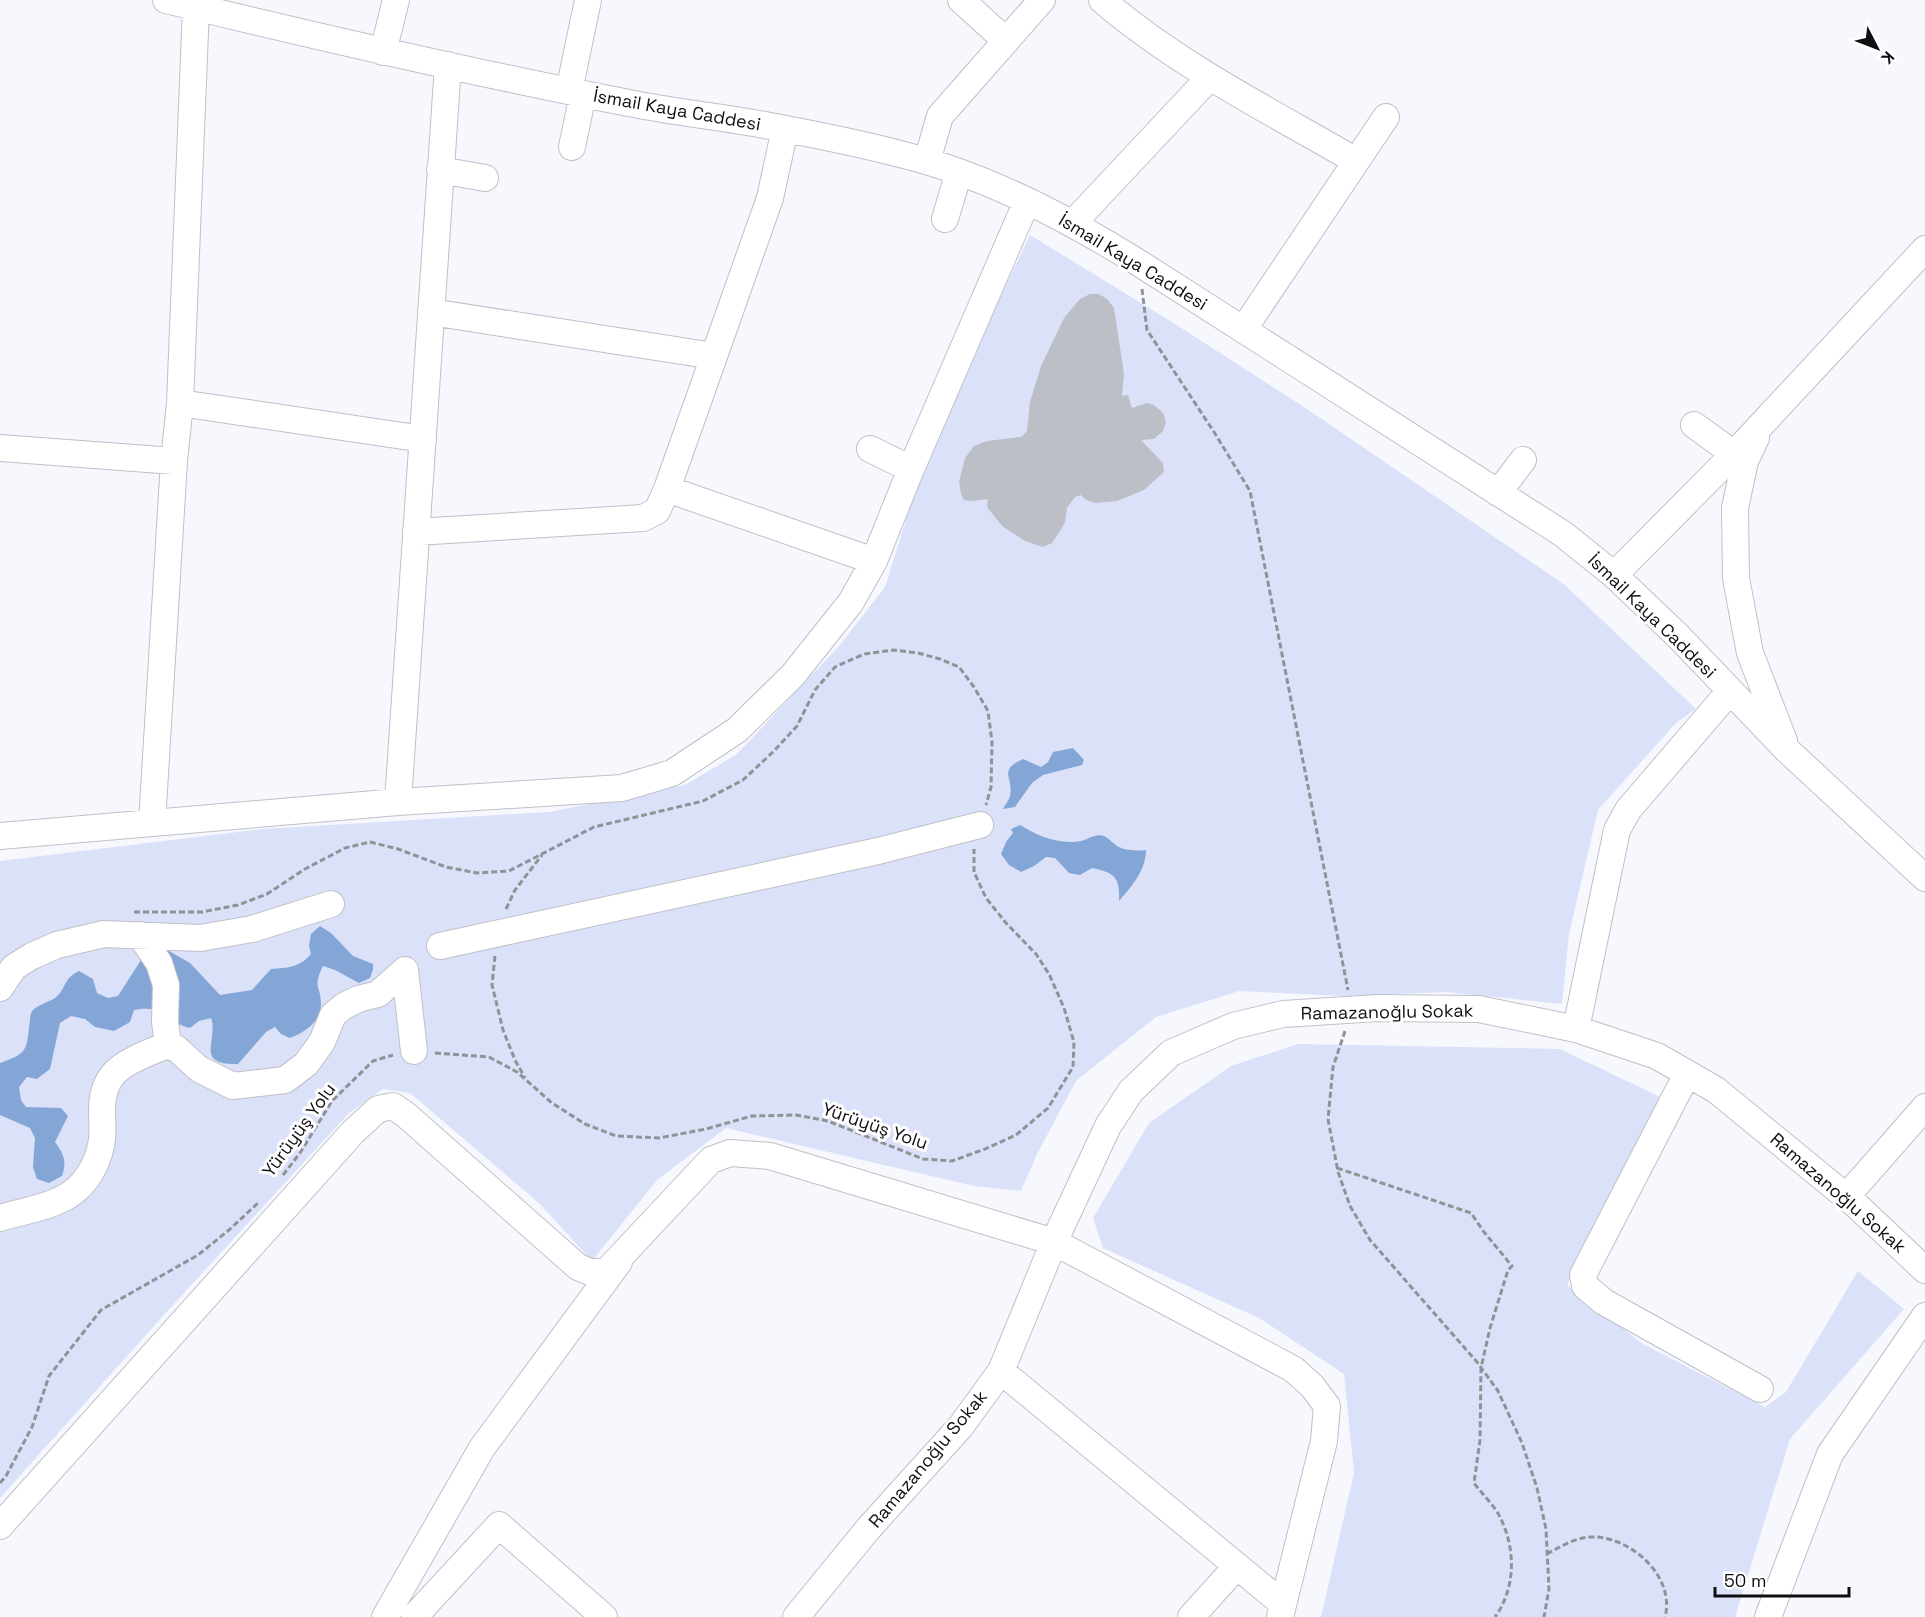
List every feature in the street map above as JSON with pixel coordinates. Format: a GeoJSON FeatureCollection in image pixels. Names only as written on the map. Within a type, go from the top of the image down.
{"type":"FeatureCollection","features":[{"type":"Feature","properties":{"kind":"street","name":"İsmail Kaya Caddesi"},"geometry":{"type":"LineString","coordinates":[[166,0],[383,52],[630,104],[785,129],[927,161],[1027,201],[1073,224],[1140,263],[1563,534],[1614,575],[1678,636],[1787,750],[1925,878]]}},
{"type":"Feature","properties":{"kind":"street"},"geometry":{"type":"LineString","coordinates":[[383,52],[396,0]]}},
{"type":"Feature","properties":{"kind":"street"},"geometry":{"type":"LineString","coordinates":[[572,147],[576,92],[588,0]]}},
{"type":"Feature","properties":{"kind":"street"},"geometry":{"type":"LineString","coordinates":[[961,0],[1006,41]]}},
{"type":"Feature","properties":{"kind":"street"},"geometry":{"type":"LineString","coordinates":[[927,161],[940,116],[1042,0]]}},
{"type":"Feature","properties":{"kind":"street"},"geometry":{"type":"LineString","coordinates":[[1102,0],[1123,18],[1210,77],[1356,161]]}},
{"type":"Feature","properties":{"kind":"street"},"geometry":{"type":"LineString","coordinates":[[152,823],[174,460],[180,403],[196,7]]}},
{"type":"Feature","properties":{"kind":"street"},"geometry":{"type":"LineString","coordinates":[[398,802],[448,65]]}},
{"type":"Feature","properties":{"kind":"street"},"geometry":{"type":"LineString","coordinates":[[1073,224],[1210,77]]}},
{"type":"Feature","properties":{"kind":"street"},"geometry":{"type":"LineString","coordinates":[[1243,330],[1386,117]]}},
{"type":"Feature","properties":{"kind":"street"},"geometry":{"type":"LineString","coordinates":[[416,532],[643,518],[657,511],[667,489],[770,198],[785,129]]}},
{"type":"Feature","properties":{"kind":"street"},"geometry":{"type":"LineString","coordinates":[[440,170],[485,178]]}},
{"type":"Feature","properties":{"kind":"street"},"geometry":{"type":"LineString","coordinates":[[945,219],[959,172]]}},
{"type":"Feature","properties":{"kind":"street"},"geometry":{"type":"LineString","coordinates":[[0,836],[398,802],[622,788],[672,773],[737,730],[793,675],[851,603],[874,561],[911,469],[1027,201]]}},
{"type":"Feature","properties":{"kind":"street"},"geometry":{"type":"LineString","coordinates":[[1614,575],[1734,454],[1925,251]]}},
{"type":"Feature","properties":{"kind":"street"},"geometry":{"type":"LineString","coordinates":[[431,312],[714,356]]}},
{"type":"Feature","properties":{"kind":"street"},"geometry":{"type":"LineString","coordinates":[[180,403],[423,439]]}},
{"type":"Feature","properties":{"kind":"street"},"geometry":{"type":"LineString","coordinates":[[1764,421],[1745,461],[1735,508],[1736,578],[1750,653],[1787,750]]}},
{"type":"Feature","properties":{"kind":"street"},"geometry":{"type":"LineString","coordinates":[[1694,425],[1734,454]]}},
{"type":"Feature","properties":{"kind":"street"},"geometry":{"type":"LineString","coordinates":[[0,448],[174,460]]}},
{"type":"Feature","properties":{"kind":"street"},"geometry":{"type":"LineString","coordinates":[[870,449],[911,469]]}},
{"type":"Feature","properties":{"kind":"street"},"geometry":{"type":"LineString","coordinates":[[1498,493],[1523,460]]}},
{"type":"Feature","properties":{"kind":"street"},"geometry":{"type":"LineString","coordinates":[[667,489],[874,561]]}},
{"type":"Feature","properties":{"kind":"street"},"geometry":{"type":"LineString","coordinates":[[1576,1029],[1617,830],[1628,810],[1730,691]]}},
{"type":"Feature","properties":{"kind":"street"},"geometry":{"type":"LineString","coordinates":[[440,946],[878,851],[980,825]]}},
{"type":"Feature","properties":{"kind":"street"},"geometry":{"type":"LineString","coordinates":[[0,988],[14,967],[57,945],[104,934],[141,932],[200,938],[252,928],[331,904]]}},
{"type":"Feature","properties":{"kind":"street"},"geometry":{"type":"LineString","coordinates":[[141,932],[159,963],[166,985],[166,1033],[177,1049],[199,1069],[233,1086],[285,1080],[306,1064],[322,1042],[333,1016],[344,1006],[358,999],[378,994],[405,970],[414,1051]]}},
{"type":"Feature","properties":{"kind":"street","name":"Ramazanoğlu Sokak"},"geometry":{"type":"LineString","coordinates":[[796,1617],[868,1529],[961,1426],[1001,1371],[1054,1242],[1108,1126],[1131,1091],[1171,1053],[1233,1026],[1283,1014],[1378,1008],[1479,1009],[1576,1029],[1658,1056],[1716,1090],[1846,1197],[1925,1270]]}},
{"type":"Feature","properties":{"kind":"street"},"geometry":{"type":"LineString","coordinates":[[0,1218],[54,1203],[77,1189],[97,1162],[102,1140],[102,1093],[112,1075],[166,1033]]}},
{"type":"Feature","properties":{"kind":"street"},"geometry":{"type":"LineString","coordinates":[[1687,1074],[1582,1275],[1585,1286],[1604,1302],[1760,1389]]}},
{"type":"Feature","properties":{"kind":"street"},"geometry":{"type":"LineString","coordinates":[[0,1526],[353,1132],[378,1109],[393,1106],[578,1267],[591,1272],[606,1272],[711,1160],[730,1153],[770,1156],[1054,1242],[1293,1369],[1312,1386],[1327,1406],[1324,1441],[1282,1610]]}},
{"type":"Feature","properties":{"kind":"street"},"geometry":{"type":"LineString","coordinates":[[1846,1197],[1925,1107]]}},
{"type":"Feature","properties":{"kind":"street"},"geometry":{"type":"LineString","coordinates":[[386,1617],[482,1448],[628,1248]]}},
{"type":"Feature","properties":{"kind":"street"},"geometry":{"type":"LineString","coordinates":[[1768,1617],[1830,1454],[1925,1316]]}},
{"type":"Feature","properties":{"kind":"street"},"geometry":{"type":"LineString","coordinates":[[1001,1371],[1237,1566],[1282,1610]]}},
{"type":"Feature","properties":{"kind":"street"},"geometry":{"type":"LineString","coordinates":[[414,1617],[499,1525],[604,1617]]}},
{"type":"Feature","properties":{"kind":"street"},"geometry":{"type":"LineString","coordinates":[[1191,1617],[1237,1566]]}},
{"type":"Feature","properties":{"kind":"path"},"geometry":{"type":"LineString","coordinates":[[1140,263],[1147,330],[1250,491],[1352,1010],[1333,1067],[1328,1119],[1337,1168],[1350,1206],[1370,1240],[1481,1368],[1498,1391],[1522,1443],[1537,1488],[1546,1529],[1549,1589],[1544,1617]]}},
{"type":"Feature","properties":{"kind":"path","name":"Yürüyüş Yolu"},"geometry":{"type":"LineString","coordinates":[[141,932],[202,912],[238,905],[267,894],[305,869],[345,848],[370,842],[398,849],[446,867],[477,873],[509,871],[594,828],[703,801],[743,780],[797,726],[815,690],[835,667],[864,654],[893,650],[940,659],[959,667],[988,711],[992,742],[991,787],[975,846],[974,872],[986,898],[1036,954],[1049,974],[1064,1008],[1074,1042],[1073,1066],[1048,1108],[1016,1135],[952,1161],[923,1159],[828,1121],[796,1115],[752,1116],[706,1129],[659,1138],[616,1136],[585,1124],[552,1102],[517,1072],[489,1057],[407,1051],[373,1061],[332,1101],[300,1153],[282,1176]]}},
{"type":"Feature","properties":{"kind":"path"},"geometry":{"type":"LineString","coordinates":[[526,1080],[515,1060],[504,1030],[492,985],[499,926],[515,890],[543,853]]}},
{"type":"Feature","properties":{"kind":"path"},"geometry":{"type":"LineString","coordinates":[[1337,1168],[1471,1213],[1512,1266],[1508,1270],[1490,1329],[1481,1368],[1480,1440],[1474,1483],[1500,1516],[1509,1544],[1513,1568],[1509,1589],[1495,1617]]}},
{"type":"Feature","properties":{"kind":"path","name":"Yürüyüş Yolu"},"geometry":{"type":"LineString","coordinates":[[0,1483],[32,1427],[49,1376],[101,1310],[198,1255],[262,1199]]}},
{"type":"Feature","properties":{"kind":"path"},"geometry":{"type":"LineString","coordinates":[[1547,1554],[1568,1543],[1589,1537],[1611,1539],[1628,1546],[1642,1555],[1656,1573],[1665,1594],[1665,1617]]}},
{"type":"Feature","properties":{"kind":"shaded area"},"geometry":{"type":"Polygon","coordinates":[[[1030,235],[1172,322],[1307,409],[1565,585],[1696,709],[1676,723],[1598,810],[1569,934],[1562,1004],[1446,992],[1344,996],[1239,991],[1156,1017],[1076,1081],[1037,1154],[1021,1191],[974,1186],[726,1128],[657,1180],[592,1261],[539,1203],[410,1093],[383,1089],[349,1113],[0,1498],[0,861],[262,829],[549,812],[685,785],[737,754],[840,645],[885,587],[916,488],[944,415],[1030,235]]]}},
{"type":"Feature","properties":{"kind":"shaded area"},"geometry":{"type":"Polygon","coordinates":[[[1298,1044],[1560,1049],[1662,1098],[1567,1285],[1643,1344],[1765,1407],[1786,1392],[1858,1271],[1904,1309],[1790,1439],[1735,1617],[1321,1617],[1354,1473],[1344,1374],[1259,1318],[1103,1248],[1093,1218],[1149,1123],[1231,1066],[1298,1044]]]}},
{"type":"Feature","properties":{"kind":"water"},"geometry":{"type":"Polygon","coordinates":[[[1073,748],[1084,760],[1082,765],[1043,775],[1032,783],[1015,807],[1003,809],[1010,796],[1009,771],[1015,763],[1023,759],[1041,767],[1048,762],[1053,752],[1073,748]]]}},
{"type":"Feature","properties":{"kind":"water"},"geometry":{"type":"Polygon","coordinates":[[[1020,825],[1057,841],[1073,842],[1098,835],[1104,836],[1122,848],[1146,850],[1144,864],[1133,884],[1119,901],[1117,881],[1111,874],[1100,870],[1092,868],[1080,875],[1069,873],[1055,858],[1046,857],[1021,872],[1009,865],[1001,854],[1013,833],[1011,829],[1020,825]]]}},
{"type":"Feature","properties":{"kind":"water"},"geometry":{"type":"Polygon","coordinates":[[[320,926],[331,933],[353,956],[373,964],[370,978],[359,983],[323,966],[318,983],[321,1004],[315,1021],[301,1033],[290,1038],[281,1034],[275,1027],[266,1032],[238,1064],[224,1063],[216,1060],[212,1055],[211,1018],[199,1021],[190,1028],[175,1022],[159,1011],[145,1009],[134,1010],[130,1022],[114,1031],[95,1027],[85,1019],[71,1016],[60,1023],[50,1069],[37,1079],[27,1077],[19,1087],[21,1100],[26,1107],[61,1108],[68,1116],[55,1142],[64,1158],[62,1176],[49,1183],[37,1179],[33,1167],[35,1138],[30,1128],[0,1115],[0,1063],[23,1051],[33,1010],[55,998],[70,977],[79,971],[93,979],[97,993],[108,998],[118,996],[143,957],[164,948],[190,963],[220,995],[252,990],[271,969],[293,966],[307,958],[311,954],[309,946],[311,934],[320,926]]]}},
{"type":"Feature","properties":{"kind":"building"},"geometry":{"type":"Polygon","coordinates":[[[1090,294],[1099,294],[1107,299],[1114,308],[1124,374],[1122,396],[1128,395],[1132,408],[1147,403],[1154,405],[1163,413],[1166,422],[1163,431],[1154,439],[1141,440],[1163,463],[1164,472],[1144,490],[1117,501],[1095,503],[1086,500],[1081,495],[1075,497],[1067,508],[1065,522],[1060,531],[1052,543],[1043,547],[1025,541],[1002,526],[987,507],[988,499],[964,500],[959,482],[965,458],[974,446],[987,441],[1021,437],[1027,431],[1030,402],[1041,366],[1064,318],[1080,299],[1090,294]]]}}]}
